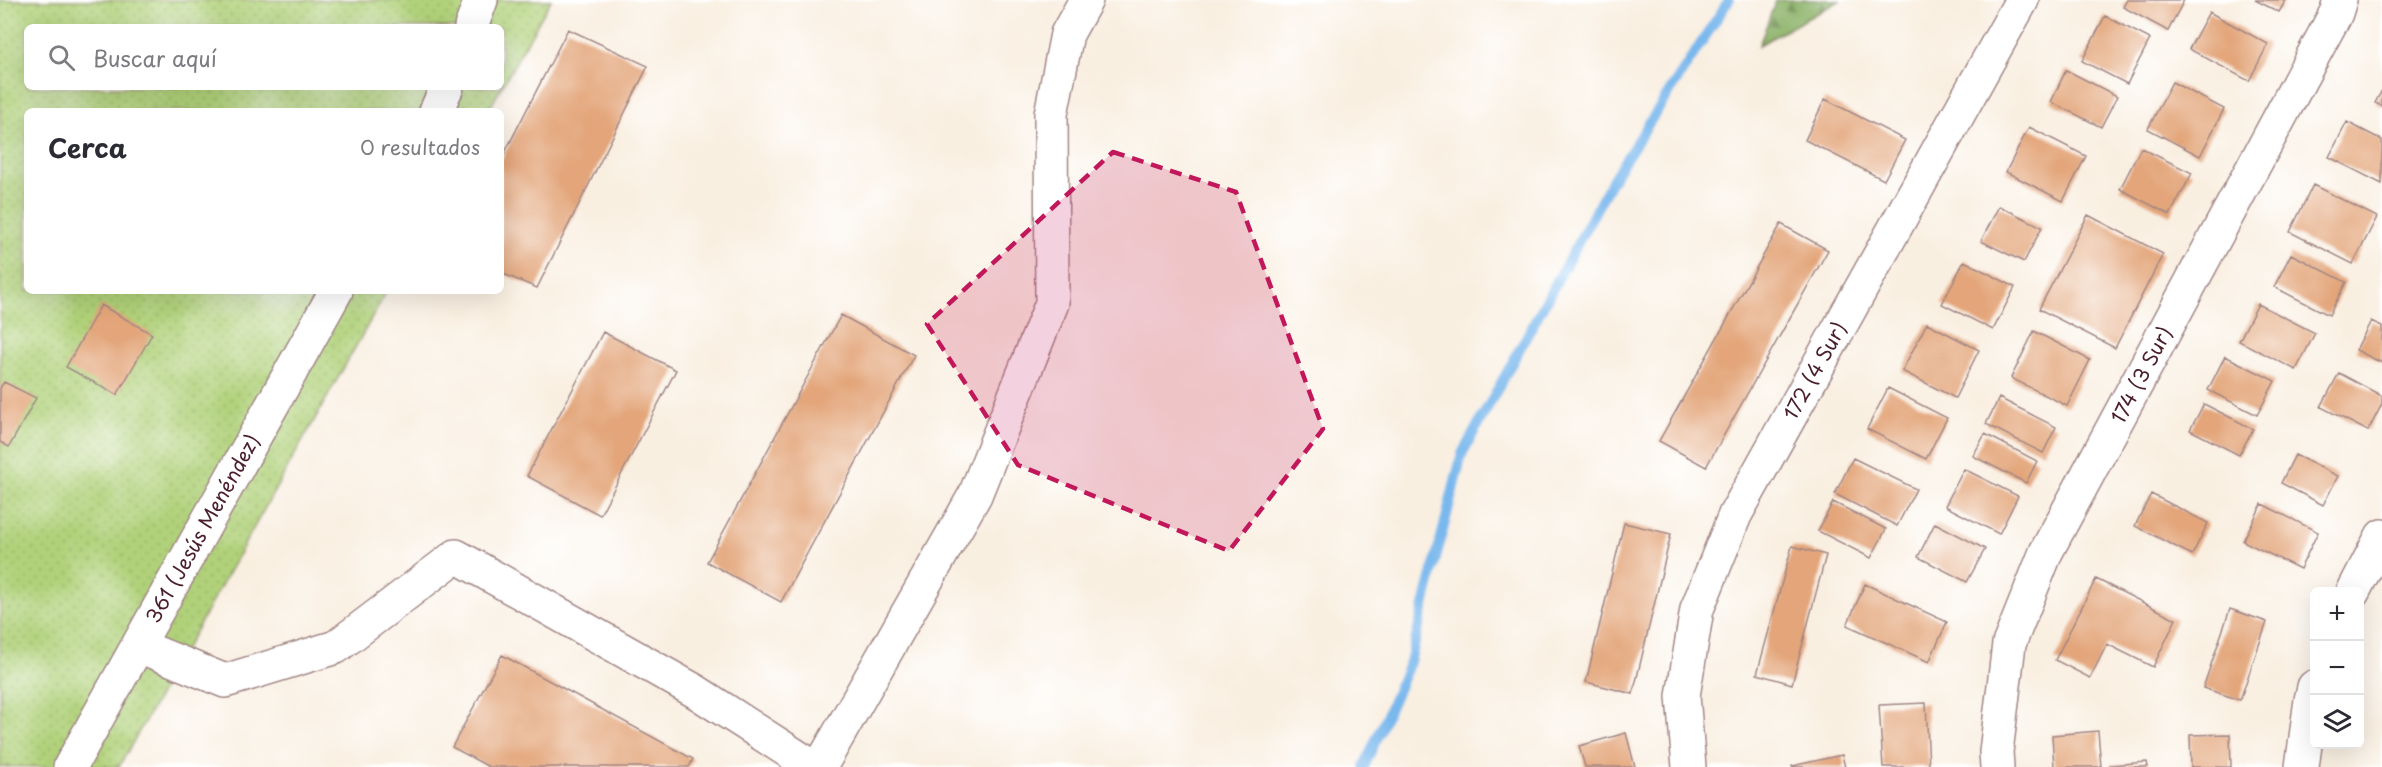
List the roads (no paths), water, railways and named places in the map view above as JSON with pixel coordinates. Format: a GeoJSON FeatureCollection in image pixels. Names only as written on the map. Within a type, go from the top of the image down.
{"type":"FeatureCollection","features":[{"type":"Feature","properties":{"kind":"street"},"geometry":{"type":"LineString","coordinates":[[472,24],[481,0]]}},
{"type":"Feature","properties":{"kind":"street"},"geometry":{"type":"LineString","coordinates":[[820,767],[975,495],[1052,303],[1051,114],[1066,34],[1086,0]]}},
{"type":"Feature","properties":{"kind":"street","name":"172 (4 Sur)"},"geometry":{"type":"LineString","coordinates":[[1689,767],[1683,696],[1697,609],[1735,515],[2022,0]]}},
{"type":"Feature","properties":{"kind":"street","name":"174 (3 Sur)"},"geometry":{"type":"LineString","coordinates":[[1997,767],[1996,752],[2008,644],[2046,552],[2325,34],[2340,0]]}},
{"type":"Feature","properties":{"kind":"street"},"geometry":{"type":"LineString","coordinates":[[437,108],[446,90]]}},
{"type":"Feature","properties":{"kind":"street","name":"361 (Jesús Menéndez)"},"geometry":{"type":"LineString","coordinates":[[70,767],[334,294]]}},
{"type":"Feature","properties":{"kind":"street"},"geometry":{"type":"LineString","coordinates":[[2355,587],[2382,536]]}},
{"type":"Feature","properties":{"kind":"street"},"geometry":{"type":"LineString","coordinates":[[139,646],[225,681],[336,647],[456,556],[562,614],[694,691],[813,767]]}},
{"type":"Feature","properties":{"kind":"street"},"geometry":{"type":"LineString","coordinates":[[2302,767],[2312,695]]}},
{"type":"Feature","properties":{"kind":"waterway"},"geometry":{"type":"LineString","coordinates":[[1364,767],[1410,662],[1462,454],[1614,177],[1729,0]]}}]}
